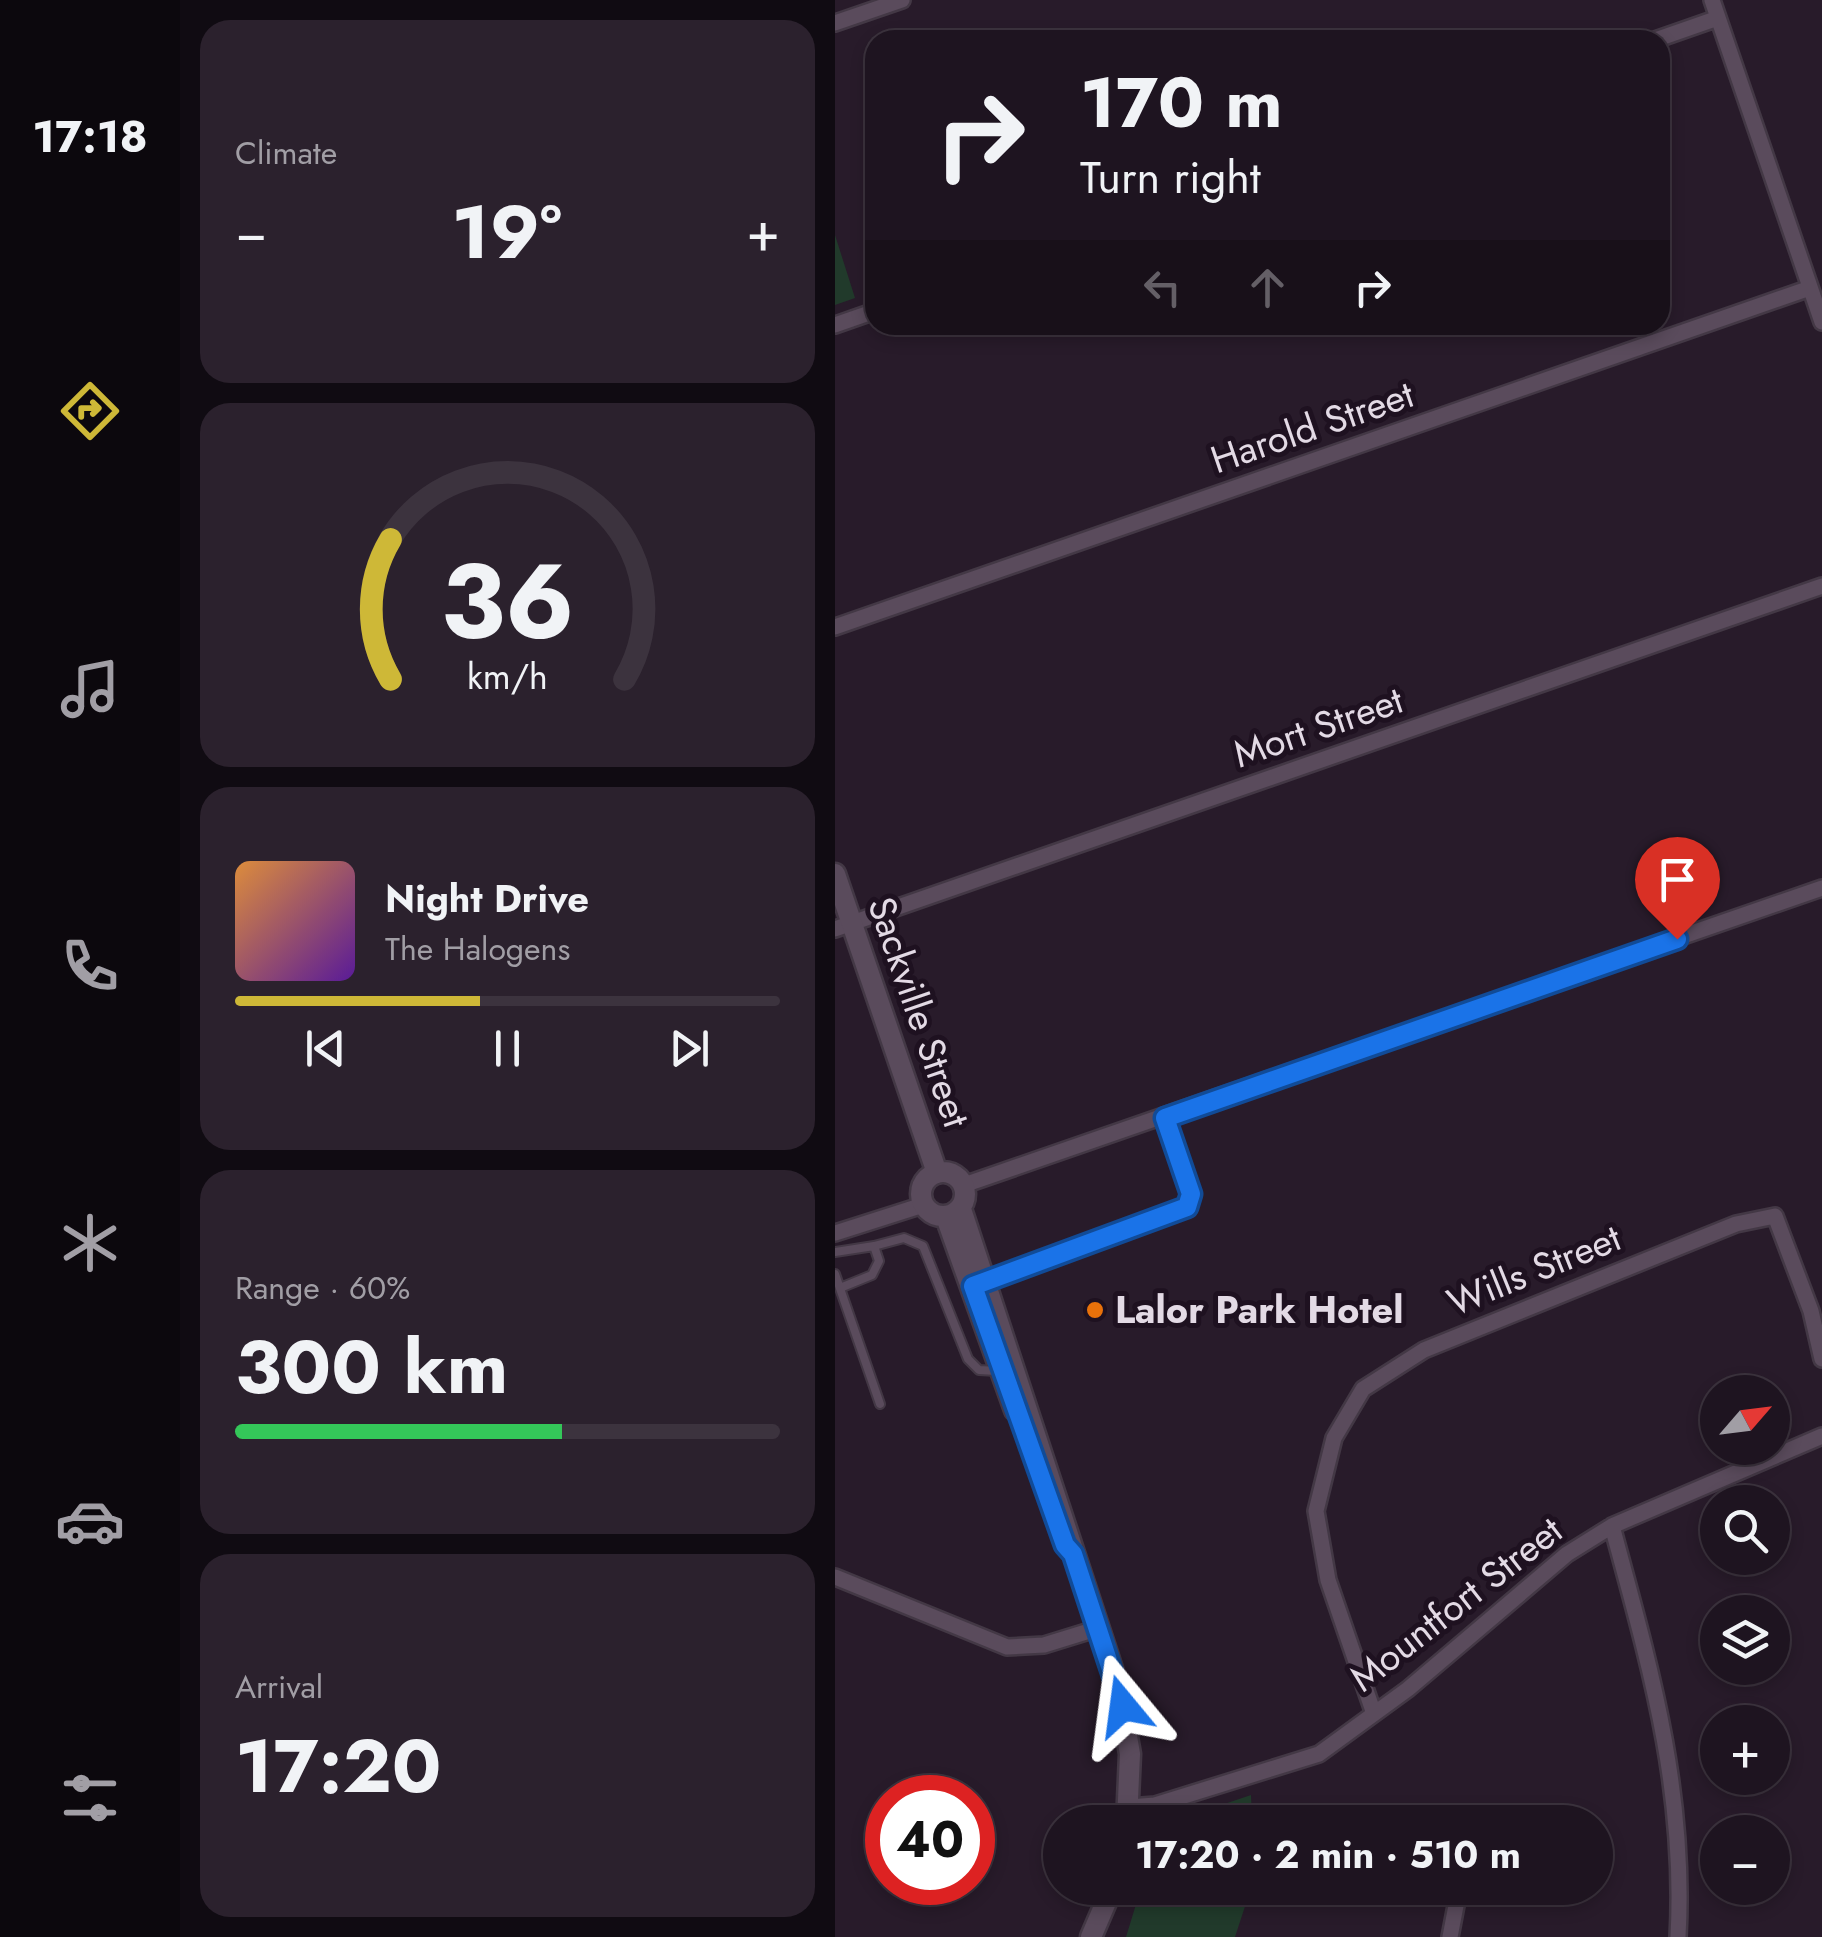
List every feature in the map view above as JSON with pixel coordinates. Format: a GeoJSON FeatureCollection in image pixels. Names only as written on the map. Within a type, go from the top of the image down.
{"type":"FeatureCollection","features":[{"type":"Feature","properties":{"kind":"street"},"geometry":{"type":"LineString","coordinates":[[835,23],[902,0]]}},
{"type":"Feature","properties":{"kind":"street"},"geometry":{"type":"LineString","coordinates":[[1712,0],[1822,322]]}},
{"type":"Feature","properties":{"kind":"street"},"geometry":{"type":"LineString","coordinates":[[1670,35],[1719,18]]}},
{"type":"Feature","properties":{"kind":"street","name":"Harold Street"},"geometry":{"type":"LineString","coordinates":[[835,627],[1810,288]]}},
{"type":"Feature","properties":{"kind":"street"},"geometry":{"type":"LineString","coordinates":[[835,325],[865,314]]}},
{"type":"Feature","properties":{"kind":"street","name":"Mort Street"},"geometry":{"type":"LineString","coordinates":[[844,926],[1822,586]]}},
{"type":"Feature","properties":{"kind":"street","name":"Sackville Street"},"geometry":{"type":"LineString","coordinates":[[835,874],[844,926],[937,1173]]}},
{"type":"Feature","properties":{"kind":"street"},"geometry":{"type":"LineString","coordinates":[[964,1185],[1822,888]]}},
{"type":"Feature","properties":{"kind":"street"},"geometry":{"type":"LineString","coordinates":[[923,1206],[923,1186],[937,1173],[950,1173],[964,1185]]}},
{"type":"Feature","properties":{"kind":"street"},"geometry":{"type":"LineString","coordinates":[[964,1185],[953,1213],[1073,1542],[1073,1554],[1125,1721],[1128,1805]]}},
{"type":"Feature","properties":{"kind":"street"},"geometry":{"type":"LineString","coordinates":[[923,1206],[933,1214],[953,1213]]}},
{"type":"Feature","properties":{"kind":"street"},"geometry":{"type":"LineString","coordinates":[[835,1233],[923,1206]]}},
{"type":"Feature","properties":{"kind":"street","name":"Wills Street"},"geometry":{"type":"LineString","coordinates":[[1373,1711],[1328,1580],[1316,1511],[1334,1438],[1363,1388],[1424,1350],[1736,1224],[1775,1216],[1811,1310],[1822,1360]]}},
{"type":"Feature","properties":{"kind":"street"},"geometry":{"type":"LineString","coordinates":[[980,1283],[1001,1371],[1065,1545],[1073,1554]]}},
{"type":"Feature","properties":{"kind":"street","name":"Mountfort Street"},"geometry":{"type":"LineString","coordinates":[[1155,1805],[1319,1754],[1408,1689],[1567,1554],[1612,1526],[1822,1436]]}},
{"type":"Feature","properties":{"kind":"street"},"geometry":{"type":"LineString","coordinates":[[1612,1526],[1664,1721],[1681,1874],[1678,1937]]}},
{"type":"Feature","properties":{"kind":"street"},"geometry":{"type":"LineString","coordinates":[[835,1576],[1007,1647],[1044,1646],[1099,1628]]}},
{"type":"Feature","properties":{"kind":"street"},"geometry":{"type":"LineString","coordinates":[[1091,1937],[1105,1905]]}},
{"type":"Feature","properties":{"kind":"street"},"geometry":{"type":"LineString","coordinates":[[1449,1937],[1456,1905]]}},
{"type":"Feature","properties":{"kind":"lane"},"geometry":{"type":"LineString","coordinates":[[980,1283],[1187,1207],[1191,1194],[1165,1118]]}},
{"type":"Feature","properties":{"kind":"lane"},"geometry":{"type":"LineString","coordinates":[[835,1252],[904,1238],[923,1246],[968,1359],[979,1370],[1001,1371]]}},
{"type":"Feature","properties":{"kind":"lane"},"geometry":{"type":"LineString","coordinates":[[840,1288],[877,1271],[874,1246]]}},
{"type":"Feature","properties":{"kind":"lane"},"geometry":{"type":"LineString","coordinates":[[835,1274],[880,1404]]}},
{"type":"Feature","properties":{"kind":"green space"},"geometry":{"type":"Polygon","coordinates":[[[835,235],[855,298],[835,305],[835,235]]]}},
{"type":"Feature","properties":{"kind":"green space"},"geometry":{"type":"Polygon","coordinates":[[[1251,1795],[1251,1805],[1221,1805],[1251,1795]]]}},
{"type":"Feature","properties":{"kind":"green space"},"geometry":{"type":"Polygon","coordinates":[[[1136,1905],[1245,1905],[1235,1937],[1126,1937],[1136,1905]]]}},
{"type":"Feature","properties":{"kind":"place","name":"Lalor Park Hotel"},"geometry":{"type":"Point","coordinates":[1095,1310]}},
{"type":"Feature","properties":{"kind":"route"},"geometry":{"type":"LineString","coordinates":[[1123,1706],[1073,1554],[1065,1545],[973,1286],[1187,1207],[1191,1194],[1165,1118],[1677,939]]}}]}
